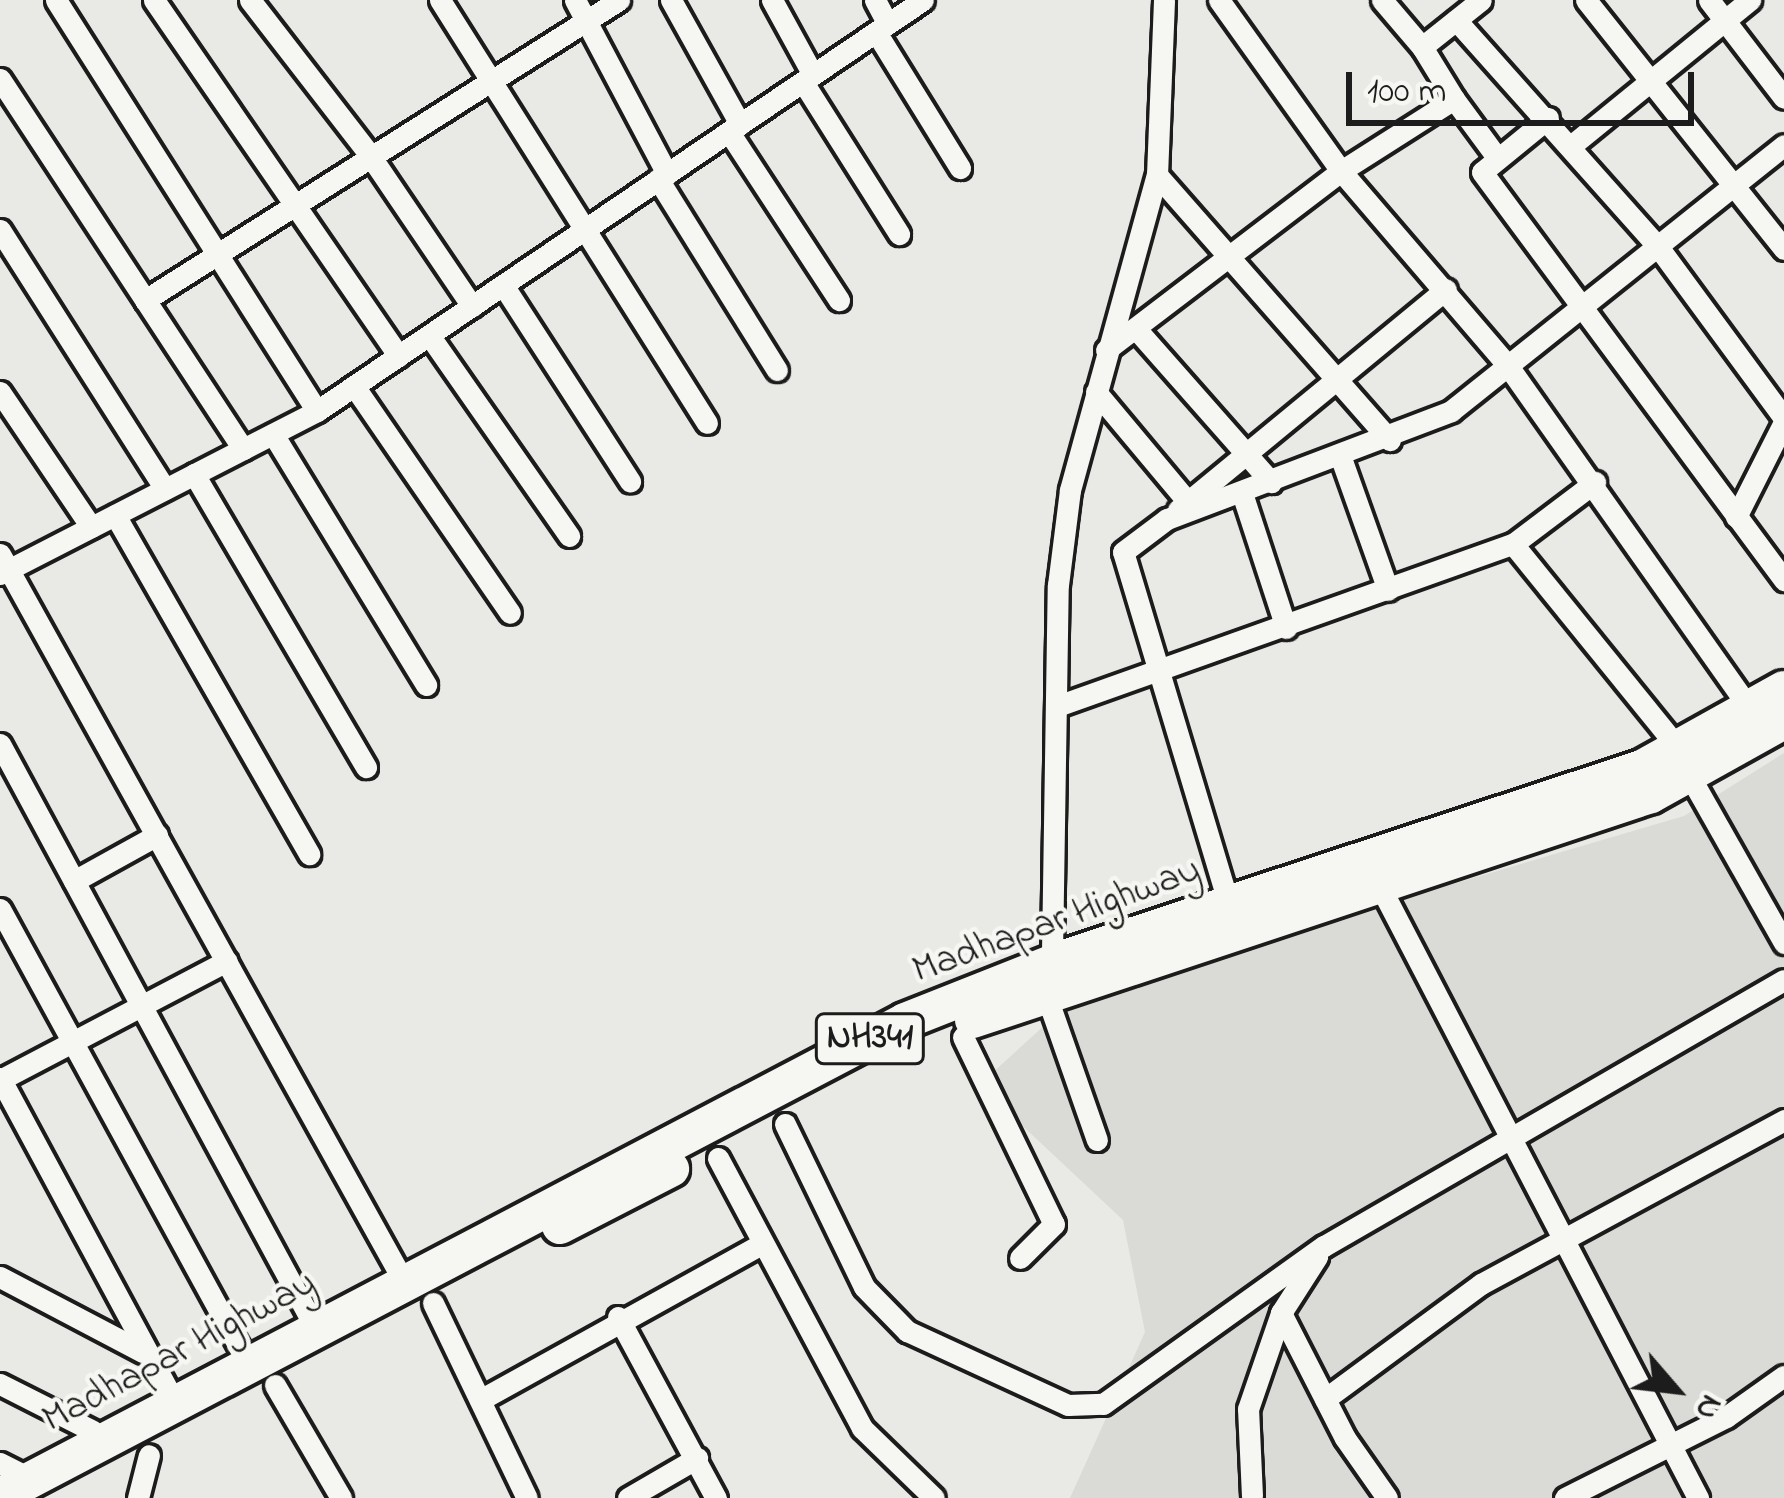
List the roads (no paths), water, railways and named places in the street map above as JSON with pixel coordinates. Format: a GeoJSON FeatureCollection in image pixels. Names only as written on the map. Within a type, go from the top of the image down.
{"type":"FeatureCollection","features":[{"type":"Feature","properties":{"kind":"highway","name":"Madhapar Highway"},"geometry":{"type":"LineString","coordinates":[[14,1482],[905,1021],[1067,957],[1642,768],[1784,689]]}},
{"type":"Feature","properties":{"kind":"highway","name":"Madhapar Highway"},"geometry":{"type":"LineString","coordinates":[[14,1482],[913,1043],[1651,795],[1784,721]]}},
{"type":"Feature","properties":{"kind":"street"},"geometry":{"type":"LineString","coordinates":[[56,0],[317,411]]}},
{"type":"Feature","properties":{"kind":"street"},"geometry":{"type":"LineString","coordinates":[[154,0],[298,201],[399,356]]}},
{"type":"Feature","properties":{"kind":"street"},"geometry":{"type":"LineString","coordinates":[[250,0],[369,154],[472,306]]}},
{"type":"Feature","properties":{"kind":"street"},"geometry":{"type":"LineString","coordinates":[[440,0],[492,77],[581,232],[707,422]]}},
{"type":"Feature","properties":{"kind":"street"},"geometry":{"type":"LineString","coordinates":[[575,0],[662,177],[777,370]]}},
{"type":"Feature","properties":{"kind":"street"},"geometry":{"type":"LineString","coordinates":[[145,300],[619,0]]}},
{"type":"Feature","properties":{"kind":"street"},"geometry":{"type":"LineString","coordinates":[[670,0],[735,128],[839,299]]}},
{"type":"Feature","properties":{"kind":"street"},"geometry":{"type":"LineString","coordinates":[[772,0],[808,78],[899,234]]}},
{"type":"Feature","properties":{"kind":"street"},"geometry":{"type":"LineString","coordinates":[[875,0],[882,28],[960,168]]}},
{"type":"Feature","properties":{"kind":"street"},"geometry":{"type":"LineString","coordinates":[[400,1273],[3,566],[91,527],[317,411],[923,0]]}},
{"type":"Feature","properties":{"kind":"street"},"geometry":{"type":"LineString","coordinates":[[1052,952],[1058,585],[1070,490],[1157,175],[1164,0]]}},
{"type":"Feature","properties":{"kind":"street"},"geometry":{"type":"LineString","coordinates":[[1219,0],[1341,171],[1446,289],[1595,482],[1746,703]]}},
{"type":"Feature","properties":{"kind":"street"},"geometry":{"type":"LineString","coordinates":[[1382,0],[1422,47],[1498,159]]}},
{"type":"Feature","properties":{"kind":"street"},"geometry":{"type":"LineString","coordinates":[[1422,47],[1481,0]]}},
{"type":"Feature","properties":{"kind":"street"},"geometry":{"type":"LineString","coordinates":[[1586,0],[1784,249]]}},
{"type":"Feature","properties":{"kind":"street"},"geometry":{"type":"LineString","coordinates":[[1709,0],[1784,98]]}},
{"type":"Feature","properties":{"kind":"street"},"geometry":{"type":"LineString","coordinates":[[1572,145],[1750,0]]}},
{"type":"Feature","properties":{"kind":"street"},"geometry":{"type":"LineString","coordinates":[[1456,20],[1659,248],[1784,420],[1736,517]]}},
{"type":"Feature","properties":{"kind":"street"},"geometry":{"type":"LineString","coordinates":[[0,79],[243,449]]}},
{"type":"Feature","properties":{"kind":"street"},"geometry":{"type":"LineString","coordinates":[[1106,350],[1341,171],[1454,99]]}},
{"type":"Feature","properties":{"kind":"street"},"geometry":{"type":"LineString","coordinates":[[1548,118],[1482,172],[1784,580]]}},
{"type":"Feature","properties":{"kind":"street"},"geometry":{"type":"LineString","coordinates":[[1167,519],[1390,440],[1451,411],[1585,311],[1784,145]]}},
{"type":"Feature","properties":{"kind":"street"},"geometry":{"type":"LineString","coordinates":[[1157,175],[1330,379],[1390,440]]}},
{"type":"Feature","properties":{"kind":"street"},"geometry":{"type":"LineString","coordinates":[[4,245],[165,489]]}},
{"type":"Feature","properties":{"kind":"street"},"geometry":{"type":"LineString","coordinates":[[503,285],[630,482]]}},
{"type":"Feature","properties":{"kind":"street"},"geometry":{"type":"LineString","coordinates":[[1226,895],[1124,552],[1249,452],[1330,379],[1446,289]]}},
{"type":"Feature","properties":{"kind":"street"},"geometry":{"type":"LineString","coordinates":[[1137,330],[1271,482]]}},
{"type":"Feature","properties":{"kind":"street"},"geometry":{"type":"LineString","coordinates":[[429,335],[569,536]]}},
{"type":"Feature","properties":{"kind":"street"},"geometry":{"type":"LineString","coordinates":[[354,386],[510,613]]}},
{"type":"Feature","properties":{"kind":"street"},"geometry":{"type":"LineString","coordinates":[[0,392],[91,527]]}},
{"type":"Feature","properties":{"kind":"street"},"geometry":{"type":"LineString","coordinates":[[1096,392],[1188,502]]}},
{"type":"Feature","properties":{"kind":"street"},"geometry":{"type":"LineString","coordinates":[[273,434],[426,685]]}},
{"type":"Feature","properties":{"kind":"street"},"geometry":{"type":"LineString","coordinates":[[1341,458],[1388,590]]}},
{"type":"Feature","properties":{"kind":"street"},"geometry":{"type":"LineString","coordinates":[[194,474],[366,766]]}},
{"type":"Feature","properties":{"kind":"street"},"geometry":{"type":"LineString","coordinates":[[1057,706],[1513,544],[1595,482]]}},
{"type":"Feature","properties":{"kind":"street"},"geometry":{"type":"LineString","coordinates":[[1242,493],[1286,628]]}},
{"type":"Feature","properties":{"kind":"street"},"geometry":{"type":"LineString","coordinates":[[115,515],[309,854]]}},
{"type":"Feature","properties":{"kind":"street"},"geometry":{"type":"LineString","coordinates":[[1513,544],[1674,743]]}},
{"type":"Feature","properties":{"kind":"street"},"geometry":{"type":"LineString","coordinates":[[0,743],[7,771],[74,880],[310,1320]]}},
{"type":"Feature","properties":{"kind":"street"},"geometry":{"type":"LineString","coordinates":[[1697,789],[1784,943]]}},
{"type":"Feature","properties":{"kind":"street"},"geometry":{"type":"LineString","coordinates":[[74,880],[157,836]]}},
{"type":"Feature","properties":{"kind":"street"},"geometry":{"type":"LineString","coordinates":[[1385,896],[1564,1238],[1665,1444],[1698,1498]]}},
{"type":"Feature","properties":{"kind":"street"},"geometry":{"type":"LineString","coordinates":[[0,910],[244,1355]]}},
{"type":"Feature","properties":{"kind":"street"},"geometry":{"type":"LineString","coordinates":[[170,1395],[0,1079],[227,961]]}},
{"type":"Feature","properties":{"kind":"street"},"geometry":{"type":"LineString","coordinates":[[784,1124],[864,1287],[908,1331],[1069,1405],[1103,1404],[1324,1246],[1784,980]]}},
{"type":"Feature","properties":{"kind":"street"},"geometry":{"type":"LineString","coordinates":[[1050,1006],[1097,1141]]}},
{"type":"Feature","properties":{"kind":"street"},"geometry":{"type":"LineString","coordinates":[[963,1037],[1054,1225],[1020,1258]]}},
{"type":"Feature","properties":{"kind":"street"},"geometry":{"type":"LineString","coordinates":[[1325,1400],[1481,1284],[1784,1120]]}},
{"type":"Feature","properties":{"kind":"street"},"geometry":{"type":"LineString","coordinates":[[718,1158],[760,1245],[862,1428],[934,1498]]}},
{"type":"Feature","properties":{"kind":"street"},"geometry":{"type":"LineString","coordinates":[[480,1400],[618,1317],[760,1245]]}},
{"type":"Feature","properties":{"kind":"street"},"geometry":{"type":"LineString","coordinates":[[1252,1496],[1247,1409],[1281,1313],[1324,1246]]}},
{"type":"Feature","properties":{"kind":"street"},"geometry":{"type":"LineString","coordinates":[[0,1277],[143,1352]]}},
{"type":"Feature","properties":{"kind":"street"},"geometry":{"type":"LineString","coordinates":[[433,1304],[527,1498]]}},
{"type":"Feature","properties":{"kind":"street"},"geometry":{"type":"LineString","coordinates":[[1281,1313],[1325,1400],[1387,1498]]}},
{"type":"Feature","properties":{"kind":"street"},"geometry":{"type":"LineString","coordinates":[[618,1317],[716,1498]]}},
{"type":"Feature","properties":{"kind":"street"},"geometry":{"type":"LineString","coordinates":[[1565,1498],[1726,1417],[1784,1376]]}},
{"type":"Feature","properties":{"kind":"street"},"geometry":{"type":"LineString","coordinates":[[0,1384],[93,1431]]}},
{"type":"Feature","properties":{"kind":"street"},"geometry":{"type":"LineString","coordinates":[[275,1385],[341,1498]]}},
{"type":"Feature","properties":{"kind":"street"},"geometry":{"type":"LineString","coordinates":[[138,1498],[149,1455]]}},
{"type":"Feature","properties":{"kind":"street"},"geometry":{"type":"LineString","coordinates":[[628,1498],[697,1459]]}}]}
